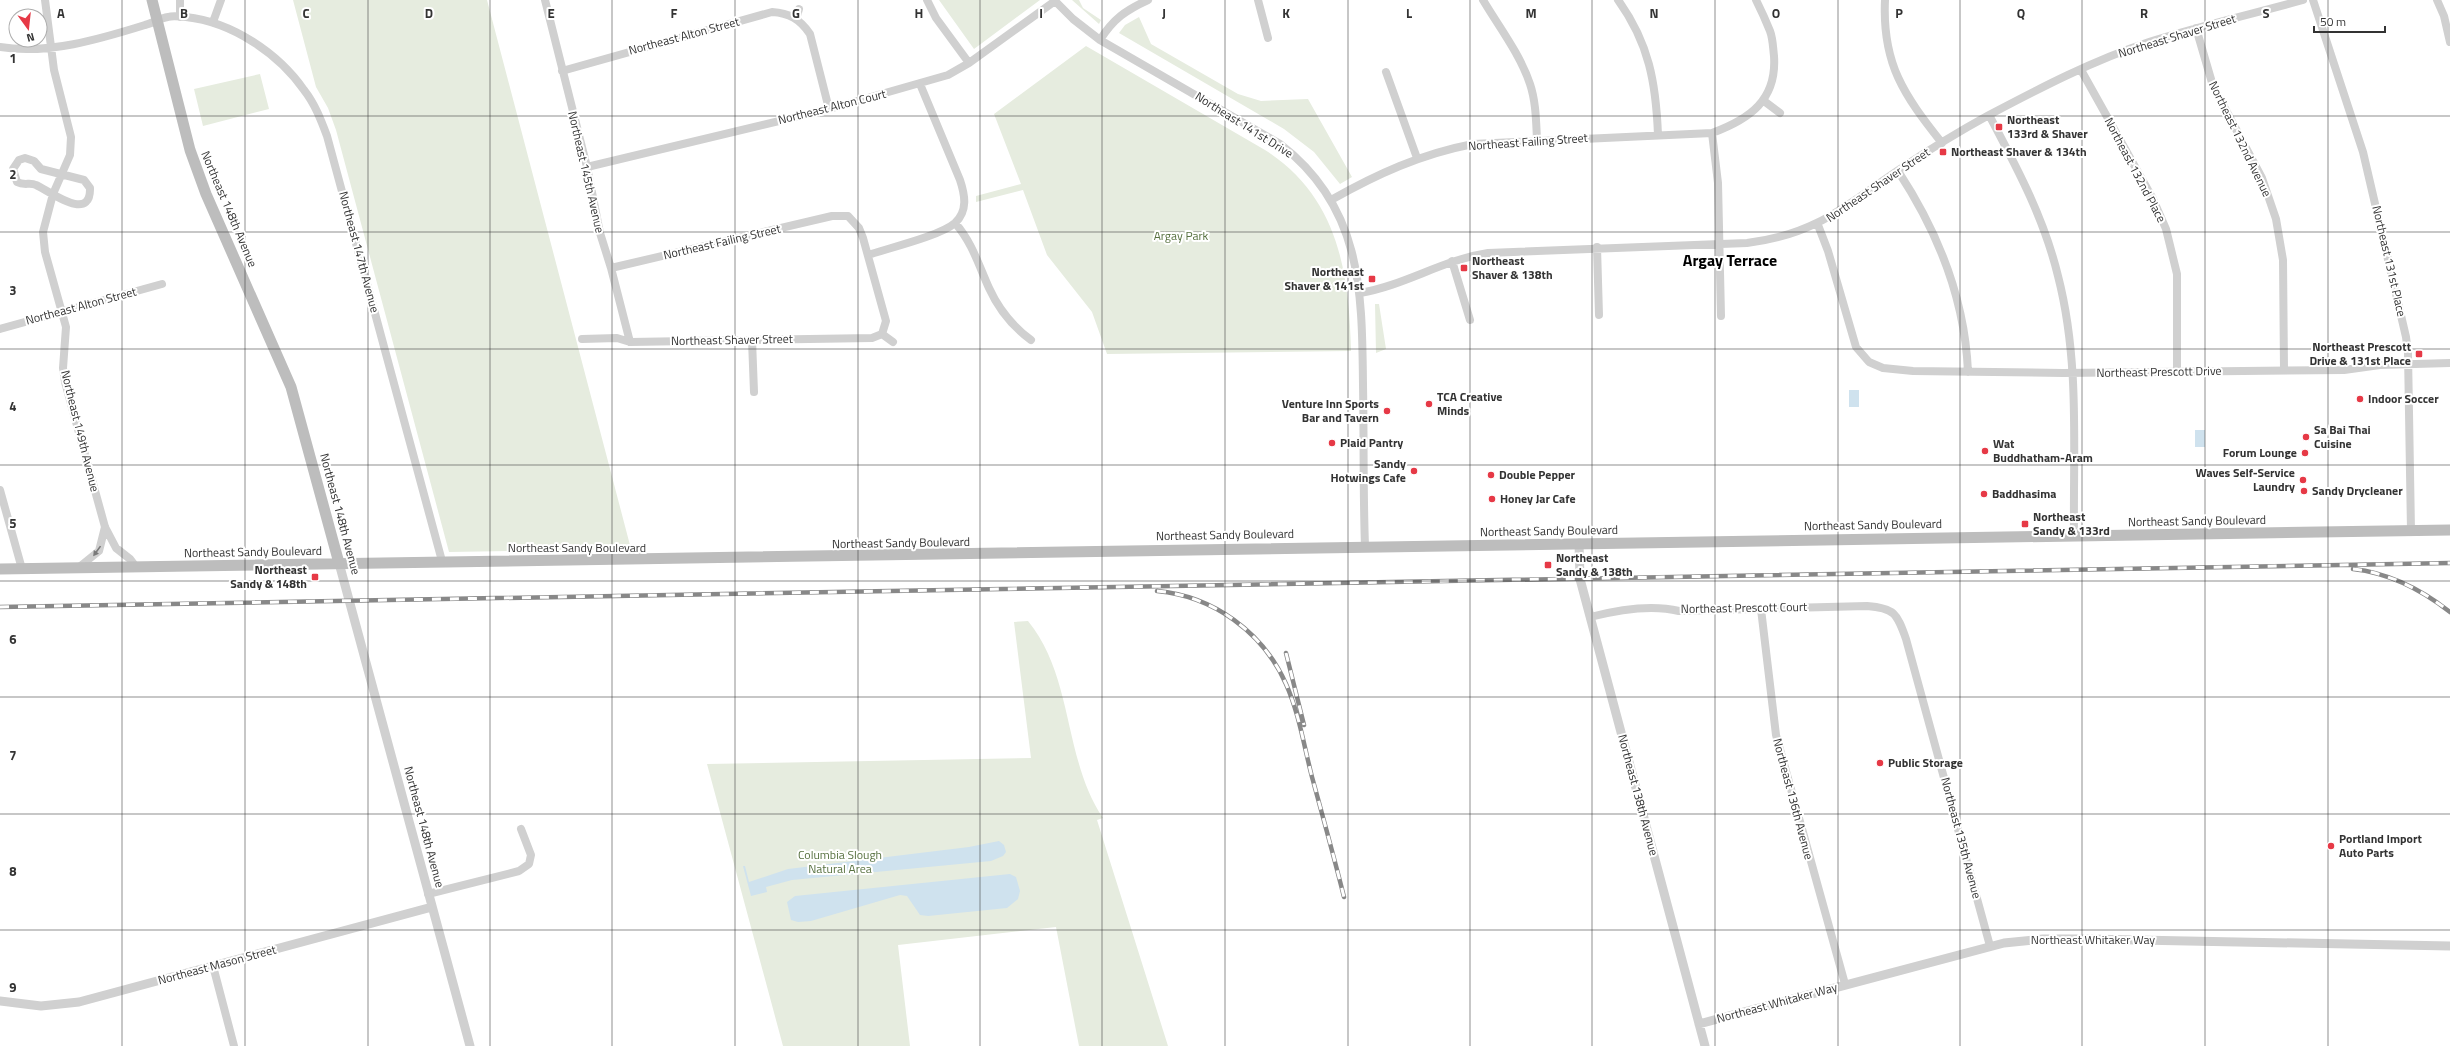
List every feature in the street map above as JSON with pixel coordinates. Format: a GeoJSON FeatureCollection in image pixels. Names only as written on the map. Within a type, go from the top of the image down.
{"type":"FeatureCollection","features":[{"type":"Feature","properties":{"kind":"main road","name":"Northeast 148th Avenue"},"geometry":{"type":"LineString","coordinates":[[152,0],[181,118],[198,173],[291,387],[339,563]]}},
{"type":"Feature","properties":{"kind":"main road","name":"Northeast Sandy Boulevard"},"geometry":{"type":"LineString","coordinates":[[0,569],[339,563],[668,560],[1364,546],[2450,530]]}},
{"type":"Feature","properties":{"kind":"street","name":"Northeast 149th Avenue"},"geometry":{"type":"LineString","coordinates":[[45,0],[51,49],[71,137],[70,155],[52,194],[43,232],[43,243],[62,312],[66,337],[63,368],[65,382],[105,527],[116,548],[130,559],[136,567]]}},
{"type":"Feature","properties":{"kind":"street"},"geometry":{"type":"LineString","coordinates":[[180,0],[180,17]]}},
{"type":"Feature","properties":{"kind":"street"},"geometry":{"type":"LineString","coordinates":[[213,22],[221,0]]}},
{"type":"Feature","properties":{"kind":"street","name":"Northeast 145th Avenue"},"geometry":{"type":"LineString","coordinates":[[545,0],[562,71],[588,166],[600,233],[611,268],[630,342]]}},
{"type":"Feature","properties":{"kind":"street"},"geometry":{"type":"LineString","coordinates":[[927,0],[936,18],[970,63]]}},
{"type":"Feature","properties":{"kind":"street","name":"Northeast Alton Court"},"geometry":{"type":"LineString","coordinates":[[588,166],[829,108],[948,75],[970,63],[1054,0]]}},
{"type":"Feature","properties":{"kind":"street","name":"Northeast 141st Drive"},"geometry":{"type":"LineString","coordinates":[[1054,0],[1073,19],[1100,40],[1280,144],[1312,173],[1331,200],[1351,246],[1360,293],[1362,320],[1364,546]]}},
{"type":"Feature","properties":{"kind":"street"},"geometry":{"type":"LineString","coordinates":[[1100,40],[1111,23],[1120,14],[1148,0]]}},
{"type":"Feature","properties":{"kind":"street"},"geometry":{"type":"LineString","coordinates":[[1258,0],[1268,38]]}},
{"type":"Feature","properties":{"kind":"street"},"geometry":{"type":"LineString","coordinates":[[1483,0],[1525,71],[1534,102],[1537,139]]}},
{"type":"Feature","properties":{"kind":"street"},"geometry":{"type":"LineString","coordinates":[[1618,0],[1635,27],[1650,63],[1657,94],[1658,135]]}},
{"type":"Feature","properties":{"kind":"street"},"geometry":{"type":"LineString","coordinates":[[1721,316],[1718,183],[1712,133],[1746,118],[1764,100],[1771,86],[1774,63],[1771,32],[1756,0]]}},
{"type":"Feature","properties":{"kind":"street"},"geometry":{"type":"LineString","coordinates":[[1885,0],[1885,31],[1897,77],[1913,106],[1942,143]]}},
{"type":"Feature","properties":{"kind":"street","name":"Northeast Shaver Street"},"geometry":{"type":"LineString","coordinates":[[1360,293],[1399,284],[1452,261],[1496,252],[1596,247],[1720,244],[1774,240],[1818,225],[1839,213],[1898,171],[1989,115],[2081,70],[2148,42],[2303,0]]}},
{"type":"Feature","properties":{"kind":"street","name":"Northeast 131st Place"},"geometry":{"type":"LineString","coordinates":[[2313,0],[2364,160],[2406,337],[2408,364],[2411,531]]}},
{"type":"Feature","properties":{"kind":"street"},"geometry":{"type":"LineString","coordinates":[[2437,0],[2444,16],[2450,42]]}},
{"type":"Feature","properties":{"kind":"street"},"geometry":{"type":"LineString","coordinates":[[799,9],[796,18],[810,34],[829,108]]}},
{"type":"Feature","properties":{"kind":"street","name":"Northeast Alton Street"},"geometry":{"type":"LineString","coordinates":[[562,71],[772,12],[785,13],[796,18]]}},
{"type":"Feature","properties":{"kind":"street","name":"Northeast 147th Avenue"},"geometry":{"type":"LineString","coordinates":[[0,47],[51,49],[169,16],[213,22],[244,37],[281,63],[304,90],[320,117],[327,136],[442,562]]}},
{"type":"Feature","properties":{"kind":"street","name":"Northeast 132nd Avenue"},"geometry":{"type":"LineString","coordinates":[[2196,28],[2213,86],[2262,178],[2276,219],[2283,260],[2284,370]]}},
{"type":"Feature","properties":{"kind":"street","name":"Northeast 132nd Place"},"geometry":{"type":"LineString","coordinates":[[2081,70],[2152,199],[2166,229],[2177,274],[2177,371]]}},
{"type":"Feature","properties":{"kind":"street"},"geometry":{"type":"LineString","coordinates":[[1386,72],[1417,158]]}},
{"type":"Feature","properties":{"kind":"street"},"geometry":{"type":"LineString","coordinates":[[893,342],[882,334],[886,321],[868,255],[930,234],[955,223],[965,206],[965,194],[920,84]]}},
{"type":"Feature","properties":{"kind":"street"},"geometry":{"type":"LineString","coordinates":[[1764,100],[1780,114]]}},
{"type":"Feature","properties":{"kind":"street"},"geometry":{"type":"LineString","coordinates":[[1989,115],[2026,185],[2047,238],[2058,276],[2066,316],[2073,373],[2074,535]]}},
{"type":"Feature","properties":{"kind":"street","name":"Northeast Failing Street"},"geometry":{"type":"LineString","coordinates":[[1331,200],[1370,178],[1417,158],[1473,144],[1537,139],[1712,133]]}},
{"type":"Feature","properties":{"kind":"street"},"geometry":{"type":"LineString","coordinates":[[30,159],[41,169],[62,173],[84,180],[90,188],[88,198],[84,203],[75,205],[52,194],[34,184],[22,184],[17,182],[12,172],[14,166],[19,160],[30,159]]}},
{"type":"Feature","properties":{"kind":"street"},"geometry":{"type":"LineString","coordinates":[[1898,171],[1930,226],[1944,256],[1965,330],[1968,372]]}},
{"type":"Feature","properties":{"kind":"street","name":"Northeast Failing Street"},"geometry":{"type":"LineString","coordinates":[[611,268],[832,216],[848,216],[853,221],[859,228],[868,255]]}},
{"type":"Feature","properties":{"kind":"street"},"geometry":{"type":"LineString","coordinates":[[955,223],[976,257],[1002,310],[1015,328],[1031,340]]}},
{"type":"Feature","properties":{"kind":"street","name":"Northeast Prescott Drive"},"geometry":{"type":"LineString","coordinates":[[1818,225],[1828,251],[1856,347],[1869,362],[1894,369],[1968,372],[2073,373],[2344,370],[2408,364],[2450,363]]}},
{"type":"Feature","properties":{"kind":"street"},"geometry":{"type":"LineString","coordinates":[[1596,247],[1599,316]]}},
{"type":"Feature","properties":{"kind":"street"},"geometry":{"type":"LineString","coordinates":[[1452,261],[1470,320]]}},
{"type":"Feature","properties":{"kind":"street","name":"Northeast Alton Street"},"geometry":{"type":"LineString","coordinates":[[0,328],[162,284]]}},
{"type":"Feature","properties":{"kind":"street","name":"Northeast Shaver Street"},"geometry":{"type":"LineString","coordinates":[[582,339],[617,338],[630,342],[872,338],[882,334]]}},
{"type":"Feature","properties":{"kind":"street"},"geometry":{"type":"LineString","coordinates":[[752,340],[754,392]]}},
{"type":"Feature","properties":{"kind":"street"},"geometry":{"type":"LineString","coordinates":[[0,490],[22,569]]}},
{"type":"Feature","properties":{"kind":"street","name":"Northeast 149th Avenue"},"geometry":{"type":"LineString","coordinates":[[78,568],[99,551],[105,527]]}},
{"type":"Feature","properties":{"kind":"street","name":"Northeast 138th Avenue"},"geometry":{"type":"LineString","coordinates":[[1579,543],[1580,579],[1705,1046]]}},
{"type":"Feature","properties":{"kind":"street","name":"Northeast 148th Avenue"},"geometry":{"type":"LineString","coordinates":[[339,563],[470,1046]]}},
{"type":"Feature","properties":{"kind":"street","name":"Northeast Prescott Court"},"geometry":{"type":"LineString","coordinates":[[1590,617],[1637,609],[1761,609],[1867,606],[1889,609],[1897,616]]}},
{"type":"Feature","properties":{"kind":"street","name":"Northeast 136th Avenue"},"geometry":{"type":"LineString","coordinates":[[1761,609],[1776,735],[1845,984]]}},
{"type":"Feature","properties":{"kind":"street","name":"Northeast 135th Avenue"},"geometry":{"type":"LineString","coordinates":[[1897,616],[1906,639],[1990,946]]}},
{"type":"Feature","properties":{"kind":"street"},"geometry":{"type":"LineString","coordinates":[[428,894],[519,871],[529,864],[531,855],[521,829]]}},
{"type":"Feature","properties":{"kind":"street","name":"Northeast Mason Street"},"geometry":{"type":"LineString","coordinates":[[0,1001],[41,1006],[79,1002],[432,907]]}},
{"type":"Feature","properties":{"kind":"street","name":"Northeast Whitaker Way"},"geometry":{"type":"LineString","coordinates":[[1699,1024],[1990,946],[2013,942],[2056,938],[2450,946]]}},
{"type":"Feature","properties":{"kind":"street"},"geometry":{"type":"LineString","coordinates":[[213,966],[234,1046]]}},
{"type":"Feature","properties":{"kind":"green space"},"geometry":{"type":"Polygon","coordinates":[[[293,0],[487,0],[631,549],[449,552],[336,130],[328,108],[316,87],[293,0]]]}},
{"type":"Feature","properties":{"kind":"green space"},"geometry":{"type":"Polygon","coordinates":[[[939,0],[1040,0],[974,49],[939,0]]]}},
{"type":"Feature","properties":{"kind":"green space"},"geometry":{"type":"Polygon","coordinates":[[[1072,0],[1079,0],[1083,8],[1101,20],[1099,24],[1072,0]]]}},
{"type":"Feature","properties":{"kind":"green space"},"geometry":{"type":"Polygon","coordinates":[[[1139,17],[1151,44],[1238,94],[1261,101],[1308,99],[1352,177],[1340,184],[1314,152],[1284,129],[1119,33],[1125,25],[1139,17]]]}},
{"type":"Feature","properties":{"kind":"green space","name":"Argay Park"},"geometry":{"type":"Polygon","coordinates":[[[1086,46],[1265,150],[1290,169],[1309,190],[1324,213],[1335,238],[1347,292],[1351,351],[1107,354],[1092,312],[1047,255],[1023,190],[976,202],[976,196],[1021,184],[994,114],[1086,46]]]}},
{"type":"Feature","properties":{"kind":"green space"},"geometry":{"type":"Polygon","coordinates":[[[260,74],[269,109],[203,126],[194,89],[260,74]]]}},
{"type":"Feature","properties":{"kind":"green space"},"geometry":{"type":"Polygon","coordinates":[[[1375,304],[1379,304],[1386,349],[1376,353],[1375,304]]]}},
{"type":"Feature","properties":{"kind":"green space","name":"Columbia Slough Natural Area"},"geometry":{"type":"Polygon","coordinates":[[[1028,621],[1043,643],[1054,667],[1081,770],[1090,795],[1103,818],[1097,820],[1168,1046],[1079,1046],[1056,927],[898,945],[910,1046],[783,1046],[707,764],[1031,758],[1014,622],[1028,621]]]}},
{"type":"Feature","properties":{"kind":"water"},"geometry":{"type":"Polygon","coordinates":[[[1849,390],[1859,390],[1859,407],[1849,407],[1849,390]]]}},
{"type":"Feature","properties":{"kind":"water"},"geometry":{"type":"Polygon","coordinates":[[[2195,430],[2205,430],[2205,447],[2195,447],[2195,430]]]}},
{"type":"Feature","properties":{"kind":"water"},"geometry":{"type":"Polygon","coordinates":[[[999,841],[1004,845],[1006,852],[1003,856],[991,861],[792,880],[766,887],[767,892],[751,896],[743,866],[745,866],[749,882],[788,869],[969,847],[999,841]]]}},
{"type":"Feature","properties":{"kind":"water"},"geometry":{"type":"Polygon","coordinates":[[[1010,874],[1016,877],[1020,891],[1018,899],[1007,908],[928,916],[920,915],[907,896],[900,895],[811,921],[798,922],[791,920],[787,902],[795,896],[1010,874]]]}},
{"type":"Feature","properties":{"kind":"railway"},"geometry":{"type":"LineString","coordinates":[[0,607],[2450,563]]}},
{"type":"Feature","properties":{"kind":"railway"},"geometry":{"type":"LineString","coordinates":[[2353,569],[2379,574],[2404,584],[2428,597],[2450,612]]}},
{"type":"Feature","properties":{"kind":"railway"},"geometry":{"type":"LineString","coordinates":[[1157,591],[1178,594],[1198,600],[1234,620],[1250,633],[1264,648],[1276,665],[1291,695],[1298,718],[1344,897]]}},
{"type":"Feature","properties":{"kind":"railway"},"geometry":{"type":"LineString","coordinates":[[1286,653],[1304,725]]}},
{"type":"Feature","properties":{"kind":"place","name":"Northeast 133rd & Shaver"},"geometry":{"type":"Point","coordinates":[1999,127]}},
{"type":"Feature","properties":{"kind":"place","name":"Northeast Shaver & 134th"},"geometry":{"type":"Point","coordinates":[1943,152]}},
{"type":"Feature","properties":{"kind":"place","name":"Northeast Shaver & 138th"},"geometry":{"type":"Point","coordinates":[1464,268]}},
{"type":"Feature","properties":{"kind":"place","name":"Northeast Shaver & 141st"},"geometry":{"type":"Point","coordinates":[1372,279]}},
{"type":"Feature","properties":{"kind":"place","name":"Northeast Prescott Drive & 131st Place"},"geometry":{"type":"Point","coordinates":[2419,354]}},
{"type":"Feature","properties":{"kind":"place","name":"Indoor Soccer"},"geometry":{"type":"Point","coordinates":[2360,399]}},
{"type":"Feature","properties":{"kind":"place","name":"TCA Creative Minds"},"geometry":{"type":"Point","coordinates":[1429,404]}},
{"type":"Feature","properties":{"kind":"place","name":"Venture Inn Sports Bar and Tavern"},"geometry":{"type":"Point","coordinates":[1387,411]}},
{"type":"Feature","properties":{"kind":"place","name":"Sa Bai Thai Cuisine"},"geometry":{"type":"Point","coordinates":[2306,437]}},
{"type":"Feature","properties":{"kind":"place","name":"Plaid Pantry"},"geometry":{"type":"Point","coordinates":[1332,443]}},
{"type":"Feature","properties":{"kind":"place","name":"Wat Buddhatham-Aram"},"geometry":{"type":"Point","coordinates":[1985,451]}},
{"type":"Feature","properties":{"kind":"place","name":"Forum Lounge"},"geometry":{"type":"Point","coordinates":[2305,453]}},
{"type":"Feature","properties":{"kind":"place","name":"Sandy Hotwings Cafe"},"geometry":{"type":"Point","coordinates":[1414,471]}},
{"type":"Feature","properties":{"kind":"place","name":"Double Pepper"},"geometry":{"type":"Point","coordinates":[1491,475]}},
{"type":"Feature","properties":{"kind":"place","name":"Waves Self-Service Laundry"},"geometry":{"type":"Point","coordinates":[2303,480]}},
{"type":"Feature","properties":{"kind":"place","name":"Sandy Drycleaner"},"geometry":{"type":"Point","coordinates":[2304,491]}},
{"type":"Feature","properties":{"kind":"place","name":"Baddhasima"},"geometry":{"type":"Point","coordinates":[1984,494]}},
{"type":"Feature","properties":{"kind":"place","name":"Honey Jar Cafe"},"geometry":{"type":"Point","coordinates":[1492,499]}},
{"type":"Feature","properties":{"kind":"place","name":"Northeast Sandy & 133rd"},"geometry":{"type":"Point","coordinates":[2025,524]}},
{"type":"Feature","properties":{"kind":"place","name":"Northeast Sandy & 138th"},"geometry":{"type":"Point","coordinates":[1548,565]}},
{"type":"Feature","properties":{"kind":"place","name":"Northeast Sandy & 148th"},"geometry":{"type":"Point","coordinates":[315,577]}},
{"type":"Feature","properties":{"kind":"place","name":"Public Storage"},"geometry":{"type":"Point","coordinates":[1880,763]}},
{"type":"Feature","properties":{"kind":"place","name":"Portland Import Auto Parts"},"geometry":{"type":"Point","coordinates":[2331,846]}},
{"type":"Feature","properties":{"kind":"district","name":"Argay Terrace"},"geometry":{"type":"Point","coordinates":[1730,260]}}]}
